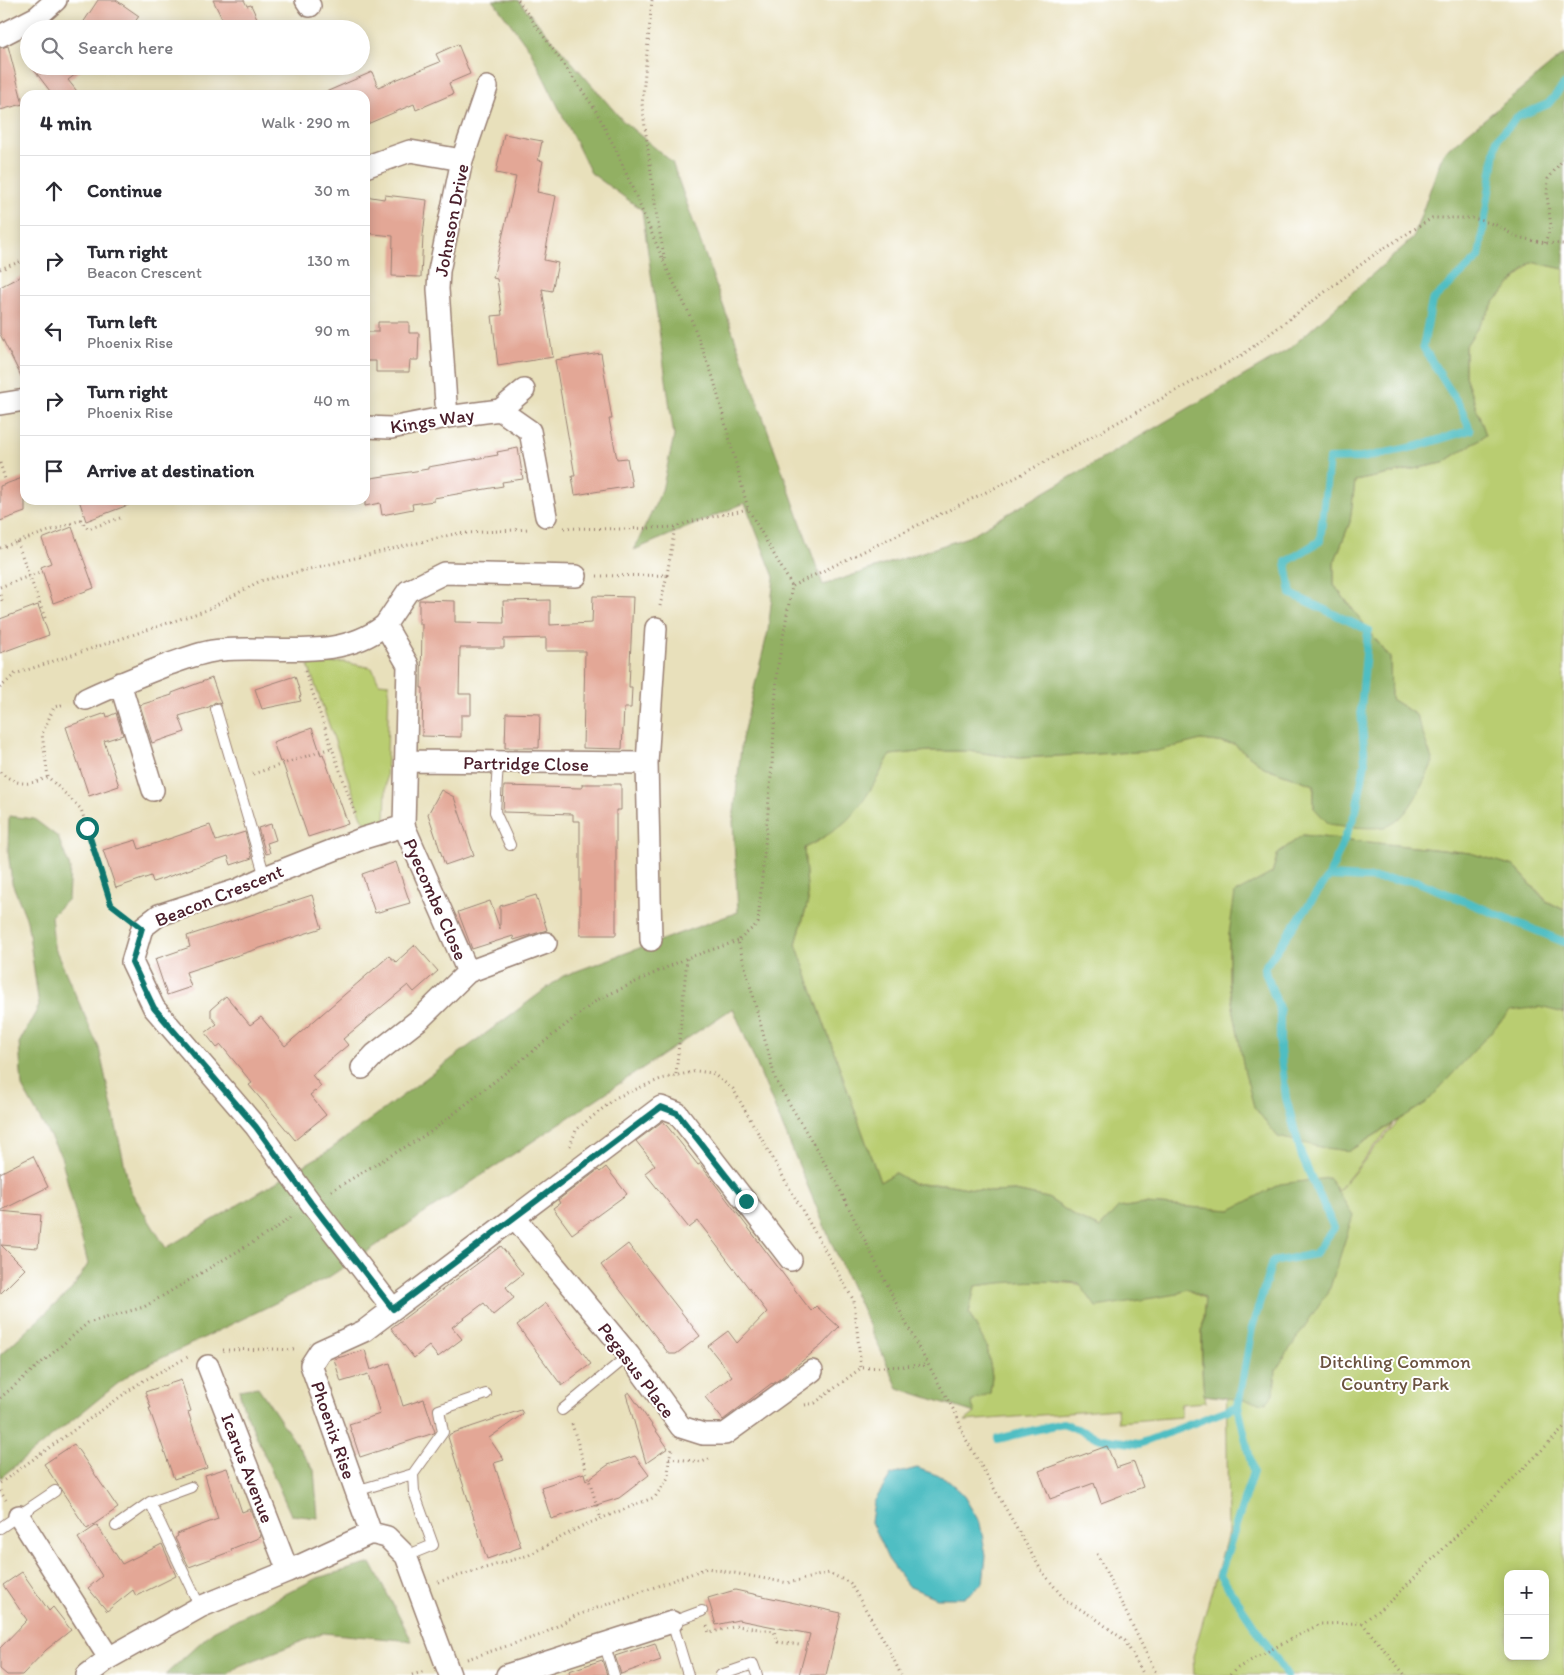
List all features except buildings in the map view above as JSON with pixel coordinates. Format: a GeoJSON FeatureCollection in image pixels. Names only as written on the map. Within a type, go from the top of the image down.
{"type":"FeatureCollection","features":[{"type":"Feature","properties":{"kind":"street"},"geometry":{"type":"LineString","coordinates":[[31,20],[56,0]]}},
{"type":"Feature","properties":{"kind":"street"},"geometry":{"type":"LineString","coordinates":[[0,36],[20,26]]}},
{"type":"Feature","properties":{"kind":"street","name":"Johnson Drive"},"geometry":{"type":"LineString","coordinates":[[447,417],[438,288],[439,271],[462,160],[487,87]]}},
{"type":"Feature","properties":{"kind":"street"},"geometry":{"type":"LineString","coordinates":[[370,165],[410,151],[462,160]]}},
{"type":"Feature","properties":{"kind":"street","name":"Kings Way"},"geometry":{"type":"LineString","coordinates":[[370,427],[391,428],[447,417],[500,410],[524,390]]}},
{"type":"Feature","properties":{"kind":"street"},"geometry":{"type":"LineString","coordinates":[[0,404],[20,401]]}},
{"type":"Feature","properties":{"kind":"street","name":"Kings Way"},"geometry":{"type":"LineString","coordinates":[[500,410],[530,431],[544,524]]}},
{"type":"Feature","properties":{"kind":"street"},"geometry":{"type":"LineString","coordinates":[[86,699],[120,683],[196,654],[222,650],[298,650],[334,647],[372,635],[385,625],[408,591],[444,574],[576,576]]}},
{"type":"Feature","properties":{"kind":"street"},"geometry":{"type":"LineString","coordinates":[[385,625],[408,665],[404,826]]}},
{"type":"Feature","properties":{"kind":"street"},"geometry":{"type":"LineString","coordinates":[[651,940],[647,764],[656,628]]}},
{"type":"Feature","properties":{"kind":"street"},"geometry":{"type":"LineString","coordinates":[[120,683],[153,790]]}},
{"type":"Feature","properties":{"kind":"street","name":"Partridge Close"},"geometry":{"type":"LineString","coordinates":[[406,761],[647,764]]}},
{"type":"Feature","properties":{"kind":"street","name":"Beacon Crescent"},"geometry":{"type":"LineString","coordinates":[[393,1309],[311,1203],[256,1127],[154,1008],[132,962],[142,928],[159,915],[238,890],[265,877],[364,838],[404,826]]}},
{"type":"Feature","properties":{"kind":"street","name":"Pyecombe Close"},"geometry":{"type":"LineString","coordinates":[[404,826],[468,972]]}},
{"type":"Feature","properties":{"kind":"street","name":"Pyecombe Close"},"geometry":{"type":"LineString","coordinates":[[362,1068],[375,1054],[421,1018],[468,972],[546,943]]}},
{"type":"Feature","properties":{"kind":"street","name":"Phoenix Rise"},"geometry":{"type":"LineString","coordinates":[[371,1533],[311,1365],[320,1352],[364,1331],[661,1107],[677,1113],[791,1260]]}},
{"type":"Feature","properties":{"kind":"street","name":"Pegasus Place"},"geometry":{"type":"LineString","coordinates":[[516,1218],[629,1356],[681,1427],[703,1434],[725,1434],[812,1371]]}},
{"type":"Feature","properties":{"kind":"street","name":"Icarus Avenue"},"geometry":{"type":"LineString","coordinates":[[206,1357],[288,1571]]}},
{"type":"Feature","properties":{"kind":"street"},"geometry":{"type":"LineString","coordinates":[[19,1516],[109,1658]]}},
{"type":"Feature","properties":{"kind":"street"},"geometry":{"type":"LineString","coordinates":[[87,1675],[109,1658],[200,1607],[288,1571],[371,1533],[387,1537],[406,1556],[450,1675]]}},
{"type":"Feature","properties":{"kind":"street"},"geometry":{"type":"LineString","coordinates":[[507,1675],[672,1622]]}},
{"type":"Feature","properties":{"kind":"lane"},"geometry":{"type":"LineString","coordinates":[[216,709],[265,877]]}},
{"type":"Feature","properties":{"kind":"lane"},"geometry":{"type":"LineString","coordinates":[[498,763],[495,812],[510,845]]}},
{"type":"Feature","properties":{"kind":"lane"},"geometry":{"type":"LineString","coordinates":[[564,1407],[629,1356]]}},
{"type":"Feature","properties":{"kind":"lane"},"geometry":{"type":"LineString","coordinates":[[356,1491],[413,1474],[443,1432],[439,1410],[486,1394]]}},
{"type":"Feature","properties":{"kind":"lane"},"geometry":{"type":"LineString","coordinates":[[406,1556],[433,1545],[414,1492],[413,1474]]}},
{"type":"Feature","properties":{"kind":"lane"},"geometry":{"type":"LineString","coordinates":[[116,1526],[150,1502],[191,1487]]}},
{"type":"Feature","properties":{"kind":"lane"},"geometry":{"type":"LineString","coordinates":[[0,1528],[55,1491]]}},
{"type":"Feature","properties":{"kind":"lane"},"geometry":{"type":"LineString","coordinates":[[150,1502],[200,1607]]}},
{"type":"Feature","properties":{"kind":"lane"},"geometry":{"type":"LineString","coordinates":[[688,1675],[672,1622],[702,1611]]}},
{"type":"Feature","properties":{"kind":"lane"},"geometry":{"type":"LineString","coordinates":[[604,1643],[614,1675]]}},
{"type":"Feature","properties":{"kind":"lane"},"geometry":{"type":"LineString","coordinates":[[720,1675],[753,1664],[757,1675]]}},
{"type":"Feature","properties":{"kind":"path"},"geometry":{"type":"LineString","coordinates":[[0,1398],[88,1323],[144,1307],[275,1229],[311,1203],[432,1131],[597,1000],[687,958],[738,941],[758,923],[771,774],[777,671],[792,586],[748,509],[713,378],[688,311],[667,269],[617,152],[596,109],[518,0]]}},
{"type":"Feature","properties":{"kind":"path"},"geometry":{"type":"LineString","coordinates":[[652,0],[642,104],[657,218],[667,269]]}},
{"type":"Feature","properties":{"kind":"path"},"geometry":{"type":"LineString","coordinates":[[1545,243],[1551,226],[1547,196],[1548,180],[1564,158]]}},
{"type":"Feature","properties":{"kind":"path"},"geometry":{"type":"LineString","coordinates":[[792,586],[1015,478],[1242,355],[1375,254],[1432,218],[1473,218],[1496,225],[1517,237],[1545,243],[1564,244]]}},
{"type":"Feature","properties":{"kind":"path"},"geometry":{"type":"LineString","coordinates":[[0,269],[20,262]]}},
{"type":"Feature","properties":{"kind":"path"},"geometry":{"type":"LineString","coordinates":[[0,464],[5,479]]}},
{"type":"Feature","properties":{"kind":"path"},"geometry":{"type":"LineString","coordinates":[[0,688],[16,674],[207,610],[260,582],[454,534],[544,524],[624,529],[676,527],[693,521],[748,509]]}},
{"type":"Feature","properties":{"kind":"path"},"geometry":{"type":"LineString","coordinates":[[0,548],[80,520],[88,529],[120,518]]}},
{"type":"Feature","properties":{"kind":"path"},"geometry":{"type":"LineString","coordinates":[[656,628],[676,527]]}},
{"type":"Feature","properties":{"kind":"path"},"geometry":{"type":"LineString","coordinates":[[17,542],[45,618]]}},
{"type":"Feature","properties":{"kind":"path"},"geometry":{"type":"LineString","coordinates":[[0,587],[40,572]]}},
{"type":"Feature","properties":{"kind":"path"},"geometry":{"type":"LineString","coordinates":[[576,576],[667,575]]}},
{"type":"Feature","properties":{"kind":"path"},"geometry":{"type":"LineString","coordinates":[[0,595],[3,603]]}},
{"type":"Feature","properties":{"kind":"path"},"geometry":{"type":"LineString","coordinates":[[298,650],[364,838]]}},
{"type":"Feature","properties":{"kind":"path"},"geometry":{"type":"LineString","coordinates":[[86,699],[54,707],[42,734],[48,777],[81,809],[111,904],[142,928]]}},
{"type":"Feature","properties":{"kind":"path"},"geometry":{"type":"LineString","coordinates":[[236,780],[331,748]]}},
{"type":"Feature","properties":{"kind":"path"},"geometry":{"type":"LineString","coordinates":[[0,772],[15,783],[35,784],[48,777]]}},
{"type":"Feature","properties":{"kind":"path"},"geometry":{"type":"LineString","coordinates":[[738,941],[776,1081],[836,1182],[927,1365],[957,1416],[964,1436],[1041,1570],[1064,1600],[1095,1618],[1125,1641],[1144,1675]]}},
{"type":"Feature","properties":{"kind":"path"},"geometry":{"type":"LineString","coordinates":[[676,1074],[687,958]]}},
{"type":"Feature","properties":{"kind":"path"},"geometry":{"type":"LineString","coordinates":[[0,1482],[141,1382],[206,1357],[274,1349],[320,1352]]}},
{"type":"Feature","properties":{"kind":"path"},"geometry":{"type":"LineString","coordinates":[[861,1368],[927,1365]]}},
{"type":"Feature","properties":{"kind":"path"},"geometry":{"type":"LineString","coordinates":[[564,1407],[601,1519]]}},
{"type":"Feature","properties":{"kind":"path"},"geometry":{"type":"LineString","coordinates":[[419,1588],[529,1555],[582,1526],[655,1497],[668,1478],[669,1458],[681,1427]]}},
{"type":"Feature","properties":{"kind":"path"},"geometry":{"type":"LineString","coordinates":[[1230,1675],[1236,1669],[1255,1658],[1320,1624],[1362,1623],[1393,1599],[1564,1428]]}},
{"type":"Feature","properties":{"kind":"path"},"geometry":{"type":"LineString","coordinates":[[1097,1554],[1157,1675]]}},
{"type":"Feature","properties":{"kind":"path"},"geometry":{"type":"LineString","coordinates":[[702,1611],[709,1633],[737,1626],[774,1631],[778,1642],[799,1645]]}},
{"type":"Feature","properties":{"kind":"path"},"geometry":{"type":"LineString","coordinates":[[1362,1623],[1405,1675]]}},
{"type":"Feature","properties":{"kind":"green space"},"geometry":{"type":"Polygon","coordinates":[[[493,0],[518,0],[623,121],[672,162],[823,585],[968,537],[1288,350],[1413,238],[1443,153],[1564,54],[1564,269],[1531,262],[1495,301],[1465,347],[1465,376],[1486,435],[1443,463],[1355,481],[1350,522],[1334,563],[1334,585],[1390,658],[1391,699],[1416,715],[1433,762],[1416,797],[1404,814],[1390,825],[1378,828],[1329,824],[1314,808],[1314,785],[1264,767],[1234,744],[1201,740],[1157,751],[1019,758],[968,751],[929,751],[890,755],[868,793],[852,815],[836,829],[804,848],[808,901],[796,944],[880,1182],[895,1173],[914,1184],[945,1184],[991,1192],[1015,1191],[1048,1198],[1078,1218],[1100,1228],[1118,1208],[1145,1204],[1231,1210],[1280,1184],[1329,1178],[1353,1215],[1330,1288],[1276,1370],[1274,1394],[1266,1403],[1204,1395],[1202,1346],[1205,1298],[1187,1289],[1178,1294],[1096,1307],[1079,1283],[1040,1281],[975,1286],[969,1313],[987,1347],[992,1376],[990,1393],[971,1402],[975,1413],[898,1388],[834,1249],[733,1008],[329,1277],[131,1373],[0,1478],[0,1355],[72,1289],[88,1264],[61,1156],[22,1087],[19,1043],[39,1006],[27,920],[12,883],[8,851],[9,816],[34,819],[58,837],[70,868],[68,899],[51,916],[54,946],[99,1048],[130,1190],[166,1248],[328,1151],[563,976],[738,912],[733,822],[742,738],[768,631],[774,577],[745,503],[634,550],[662,490],[674,436],[642,210],[591,173],[530,50],[493,0]]]}},
{"type":"Feature","properties":{"kind":"green space"},"geometry":{"type":"Polygon","coordinates":[[[1532,262],[1564,269],[1564,910],[1547,901],[1514,866],[1470,853],[1303,835],[1278,853],[1272,873],[1229,934],[1229,984],[1236,1023],[1349,1151],[1393,1124],[1338,1191],[1329,1178],[1256,1198],[1231,1210],[1145,1204],[1119,1208],[1100,1228],[1078,1218],[1048,1198],[1015,1191],[991,1192],[945,1184],[914,1184],[895,1173],[880,1182],[796,944],[808,901],[804,848],[820,840],[875,782],[890,755],[929,751],[968,751],[1019,758],[1148,751],[1201,740],[1234,744],[1264,767],[1314,785],[1314,808],[1416,715],[1391,699],[1390,658],[1334,585],[1334,563],[1350,522],[1355,481],[1443,463],[1486,435],[1465,376],[1465,347],[1495,301],[1532,262]]]}},
{"type":"Feature","properties":{"kind":"green space"},"geometry":{"type":"Polygon","coordinates":[[[344,662],[372,668],[379,683],[389,684],[385,823],[371,828],[362,818],[308,665],[344,662]]]}},
{"type":"Feature","properties":{"kind":"green space"},"geometry":{"type":"Polygon","coordinates":[[[1303,835],[1470,853],[1514,866],[1546,901],[1564,910],[1564,1013],[1540,1007],[1510,1011],[1426,1103],[1349,1151],[1324,1148],[1278,1137],[1254,1107],[1244,1069],[1229,984],[1229,934],[1235,893],[1272,873],[1278,853],[1303,835]]]}},
{"type":"Feature","properties":{"kind":"green space","name":"Ditchling Common Country Park"},"geometry":{"type":"Polygon","coordinates":[[[1564,971],[1564,1675],[1194,1675],[1193,1656],[1228,1533],[1225,1271],[1311,1223],[1500,1002],[1564,971]]]}},
{"type":"Feature","properties":{"kind":"green space"},"geometry":{"type":"Polygon","coordinates":[[[1046,1281],[1178,1294],[1187,1289],[1205,1299],[1201,1350],[1206,1402],[1180,1404],[1181,1417],[1118,1422],[1117,1409],[965,1421],[975,1413],[971,1402],[990,1393],[992,1376],[987,1347],[969,1313],[975,1286],[1005,1282],[1046,1281]]]}},
{"type":"Feature","properties":{"kind":"green space"},"geometry":{"type":"Polygon","coordinates":[[[258,1387],[314,1470],[318,1518],[291,1515],[243,1406],[239,1390],[258,1387]]]}},
{"type":"Feature","properties":{"kind":"green space"},"geometry":{"type":"Polygon","coordinates":[[[371,1563],[412,1641],[323,1633],[239,1666],[227,1675],[165,1675],[213,1631],[317,1578],[371,1563]]]}},
{"type":"Feature","properties":{"kind":"water"},"geometry":{"type":"Polygon","coordinates":[[[917,1468],[945,1478],[962,1493],[980,1523],[986,1556],[983,1583],[964,1598],[936,1598],[908,1586],[888,1559],[871,1522],[874,1502],[891,1475],[917,1468]]]}},
{"type":"Feature","properties":{"kind":"waterway"},"geometry":{"type":"LineString","coordinates":[[1287,1675],[1220,1575],[1253,1472],[1238,1406],[1252,1328],[1272,1262],[1315,1254],[1334,1228],[1302,1157],[1286,1098],[1280,1049],[1280,1011],[1264,968],[1329,876],[1356,811],[1365,763],[1361,709],[1368,630],[1291,594],[1286,562],[1320,541],[1329,459],[1362,458],[1418,446],[1470,430],[1461,408],[1423,347],[1432,301],[1479,257],[1497,139],[1517,117],[1548,104],[1564,85]]}},
{"type":"Feature","properties":{"kind":"waterway"},"geometry":{"type":"LineString","coordinates":[[1329,876],[1416,881],[1564,942]]}},
{"type":"Feature","properties":{"kind":"waterway"},"geometry":{"type":"LineString","coordinates":[[998,1439],[1063,1423],[1101,1439],[1139,1444],[1238,1406]]}},
{"type":"Feature","properties":{"kind":"route"},"geometry":{"type":"LineString","coordinates":[[87,828],[111,904],[142,928],[132,962],[154,1008],[256,1127],[311,1203],[393,1309],[661,1107],[677,1113],[746,1201]]}}]}
